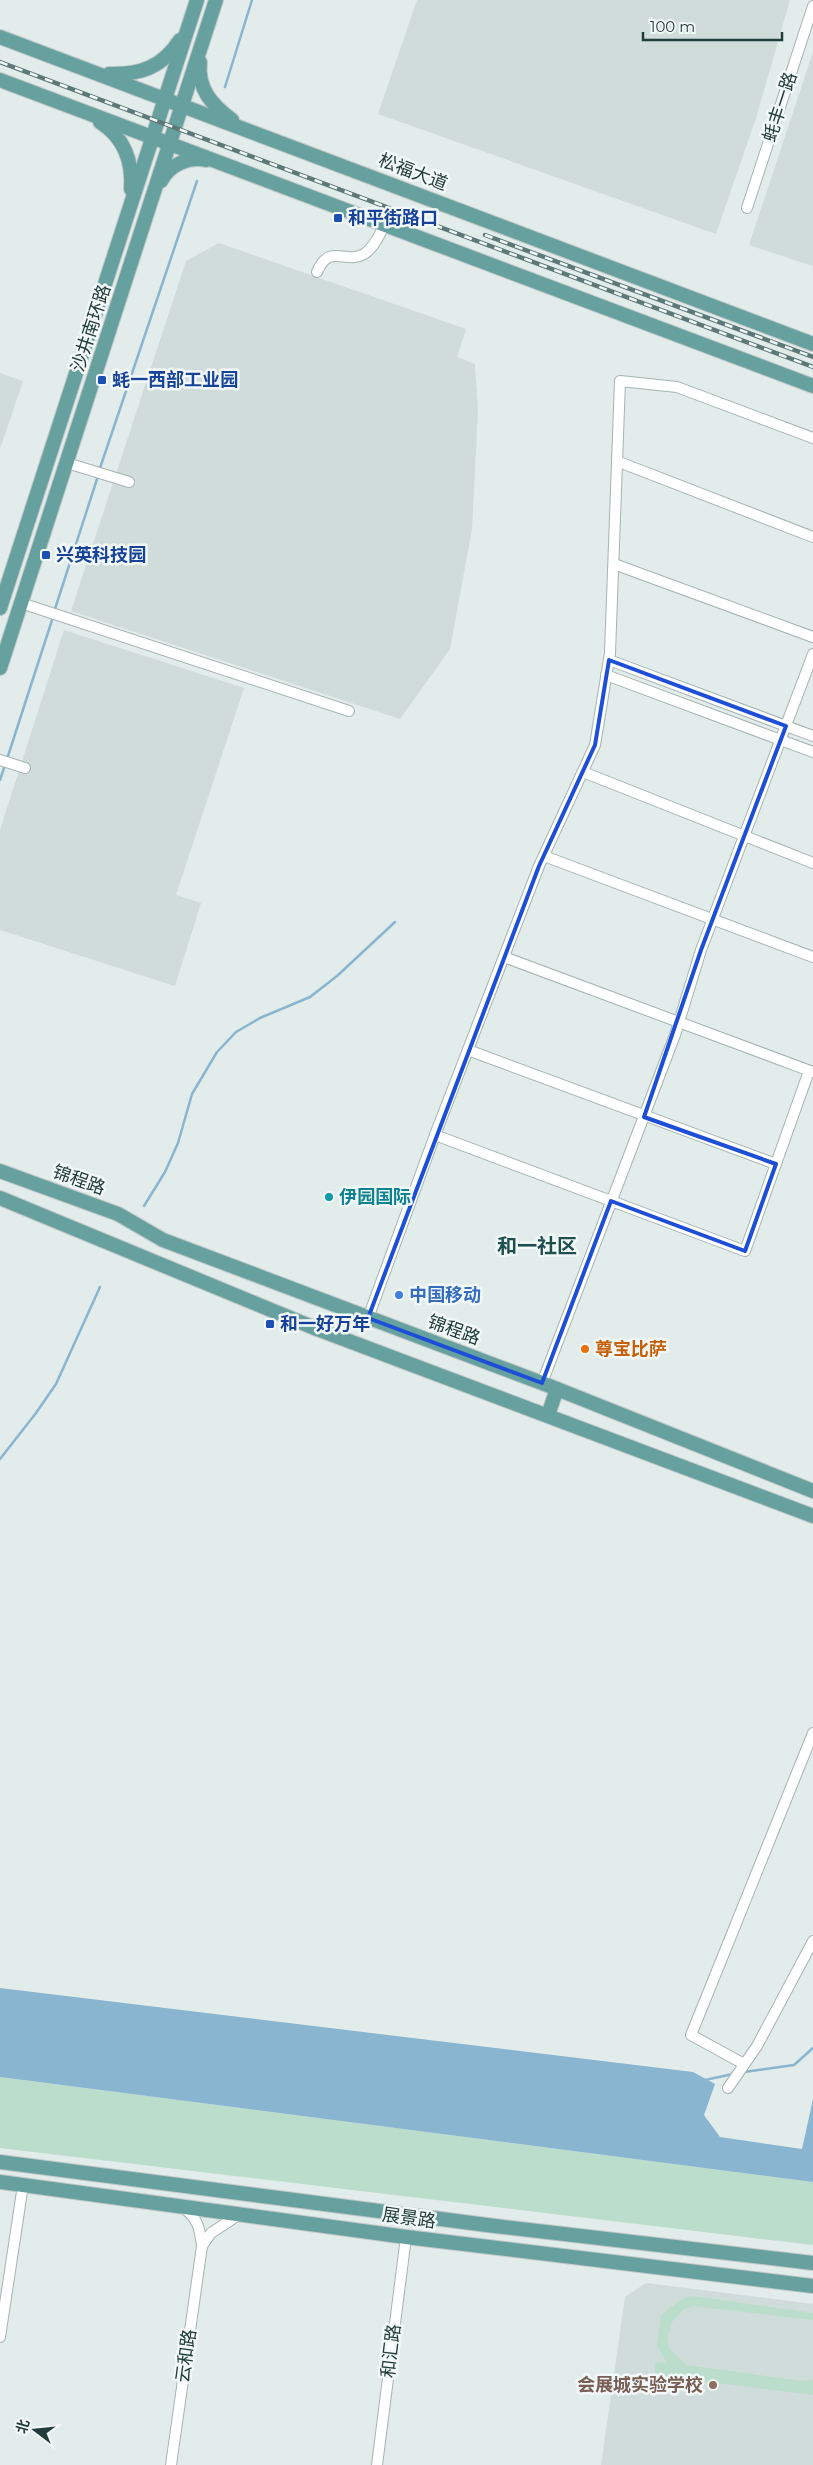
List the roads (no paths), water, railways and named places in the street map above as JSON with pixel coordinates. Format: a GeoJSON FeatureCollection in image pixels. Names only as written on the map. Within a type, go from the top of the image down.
{"type":"FeatureCollection","features":[{"type":"Feature","properties":{"kind":"main road","name":"沙井南环路"},"geometry":{"type":"LineString","coordinates":[[0,608],[197,0]]}},
{"type":"Feature","properties":{"kind":"main road","name":"沙井南环路"},"geometry":{"type":"LineString","coordinates":[[0,668],[216,0]]}},
{"type":"Feature","properties":{"kind":"main road"},"geometry":{"type":"LineString","coordinates":[[99,74],[122,74],[151,68],[175,48],[188,27]]}},
{"type":"Feature","properties":{"kind":"main road","name":"松福大道"},"geometry":{"type":"LineString","coordinates":[[0,37],[813,344]]}},
{"type":"Feature","properties":{"kind":"main road"},"geometry":{"type":"LineString","coordinates":[[203,43],[200,77],[205,93],[224,114],[248,130]]}},
{"type":"Feature","properties":{"kind":"main road"},"geometry":{"type":"LineString","coordinates":[[0,80],[813,386]]}},
{"type":"Feature","properties":{"kind":"main road"},"geometry":{"type":"LineString","coordinates":[[83,111],[110,130],[122,142],[132,180],[126,218]]}},
{"type":"Feature","properties":{"kind":"main road"},"geometry":{"type":"LineString","coordinates":[[154,195],[163,177],[174,166],[182,162],[200,158],[220,162]]}},
{"type":"Feature","properties":{"kind":"main road","name":"锦程路"},"geometry":{"type":"LineString","coordinates":[[0,1171],[118,1214],[163,1240],[558,1389],[813,1490]]}},
{"type":"Feature","properties":{"kind":"main road"},"geometry":{"type":"LineString","coordinates":[[0,1198],[317,1329],[813,1516]]}},
{"type":"Feature","properties":{"kind":"main road"},"geometry":{"type":"LineString","coordinates":[[548,1416],[558,1389]]}},
{"type":"Feature","properties":{"kind":"main road","name":"展景路"},"geometry":{"type":"LineString","coordinates":[[0,2162],[487,2225],[813,2263]]}},
{"type":"Feature","properties":{"kind":"main road","name":"展景路"},"geometry":{"type":"LineString","coordinates":[[0,2182],[406,2236],[813,2286]]}},
{"type":"Feature","properties":{"kind":"street","name":"蚝丰一路"},"geometry":{"type":"LineString","coordinates":[[747,208],[813,6]]}},
{"type":"Feature","properties":{"kind":"street"},"geometry":{"type":"LineString","coordinates":[[317,272],[324,260],[331,256],[362,255],[371,248],[385,225]]}},
{"type":"Feature","properties":{"kind":"street"},"geometry":{"type":"LineString","coordinates":[[368,1318],[435,1135],[544,856],[595,745],[609,660],[619,462],[620,380],[677,386],[813,438]]}},
{"type":"Feature","properties":{"kind":"street"},"geometry":{"type":"LineString","coordinates":[[619,462],[813,537]]}},
{"type":"Feature","properties":{"kind":"street"},"geometry":{"type":"LineString","coordinates":[[67,463],[129,482]]}},
{"type":"Feature","properties":{"kind":"street"},"geometry":{"type":"LineString","coordinates":[[614,564],[813,637]]}},
{"type":"Feature","properties":{"kind":"street"},"geometry":{"type":"LineString","coordinates":[[21,603],[350,711]]}},
{"type":"Feature","properties":{"kind":"street"},"geometry":{"type":"LineString","coordinates":[[542,1383],[644,1116],[712,920],[813,654]]}},
{"type":"Feature","properties":{"kind":"street"},"geometry":{"type":"LineString","coordinates":[[609,660],[813,736]]}},
{"type":"Feature","properties":{"kind":"street"},"geometry":{"type":"LineString","coordinates":[[606,675],[813,752]]}},
{"type":"Feature","properties":{"kind":"street"},"geometry":{"type":"LineString","coordinates":[[0,760],[25,768]]}},
{"type":"Feature","properties":{"kind":"street"},"geometry":{"type":"LineString","coordinates":[[583,772],[744,837],[813,862]]}},
{"type":"Feature","properties":{"kind":"street"},"geometry":{"type":"LineString","coordinates":[[544,856],[813,957]]}},
{"type":"Feature","properties":{"kind":"street"},"geometry":{"type":"LineString","coordinates":[[435,1135],[745,1251],[811,1072],[504,957]]}},
{"type":"Feature","properties":{"kind":"street"},"geometry":{"type":"LineString","coordinates":[[468,1050],[776,1164]]}},
{"type":"Feature","properties":{"kind":"street"},"geometry":{"type":"LineString","coordinates":[[744,2064],[691,2035],[813,1733]]}},
{"type":"Feature","properties":{"kind":"street"},"geometry":{"type":"LineString","coordinates":[[728,2088],[757,2046],[813,1941]]}},
{"type":"Feature","properties":{"kind":"street"},"geometry":{"type":"LineString","coordinates":[[0,2337],[23,2185]]}},
{"type":"Feature","properties":{"kind":"street"},"geometry":{"type":"LineString","coordinates":[[178,2205],[191,2213],[200,2227],[202,2246]]}},
{"type":"Feature","properties":{"kind":"street"},"geometry":{"type":"LineString","coordinates":[[202,2246],[211,2233],[241,2213]]}},
{"type":"Feature","properties":{"kind":"street","name":"和汇路"},"geometry":{"type":"LineString","coordinates":[[377,2465],[406,2236]]}},
{"type":"Feature","properties":{"kind":"street","name":"云和路"},"geometry":{"type":"LineString","coordinates":[[171,2465],[202,2246]]}},
{"type":"Feature","properties":{"kind":"water"},"geometry":{"type":"Polygon","coordinates":[[[0,1988],[693,2072],[715,2084],[704,2115],[720,2137],[802,2149],[813,2099],[813,2182],[0,2077],[0,1988]]]}},
{"type":"Feature","properties":{"kind":"waterway"},"geometry":{"type":"LineString","coordinates":[[225,87],[252,0]]}},
{"type":"Feature","properties":{"kind":"waterway"},"geometry":{"type":"LineString","coordinates":[[99,471],[197,181]]}},
{"type":"Feature","properties":{"kind":"waterway"},"geometry":{"type":"LineString","coordinates":[[54,612],[98,476]]}},
{"type":"Feature","properties":{"kind":"waterway"},"geometry":{"type":"LineString","coordinates":[[7,759],[53,617]]}},
{"type":"Feature","properties":{"kind":"waterway"},"geometry":{"type":"LineString","coordinates":[[0,780],[5,765]]}},
{"type":"Feature","properties":{"kind":"waterway"},"geometry":{"type":"LineString","coordinates":[[144,1206],[165,1172],[178,1143],[192,1094],[217,1052],[236,1032],[260,1018],[310,997],[337,976],[395,922]]}},
{"type":"Feature","properties":{"kind":"waterway"},"geometry":{"type":"LineString","coordinates":[[0,1459],[56,1384],[100,1287]]}},
{"type":"Feature","properties":{"kind":"waterway"},"geometry":{"type":"LineString","coordinates":[[744,2072],[794,2065],[813,2048]]}},
{"type":"Feature","properties":{"kind":"waterway"},"geometry":{"type":"LineString","coordinates":[[705,2080],[733,2074]]}},
{"type":"Feature","properties":{"kind":"railway"},"geometry":{"type":"LineString","coordinates":[[0,62],[813,367]]}},
{"type":"Feature","properties":{"kind":"railway"},"geometry":{"type":"LineString","coordinates":[[485,235],[813,357]]}},
{"type":"Feature","properties":{"kind":"place","name":"和平街路口"},"geometry":{"type":"Point","coordinates":[338,218]}},
{"type":"Feature","properties":{"kind":"place","name":"蚝一西部工业园"},"geometry":{"type":"Point","coordinates":[102,380]}},
{"type":"Feature","properties":{"kind":"place","name":"兴英科技园"},"geometry":{"type":"Point","coordinates":[46,555]}},
{"type":"Feature","properties":{"kind":"place","name":"伊园国际"},"geometry":{"type":"Point","coordinates":[329,1197]}},
{"type":"Feature","properties":{"kind":"place","name":"中国移动"},"geometry":{"type":"Point","coordinates":[399,1295]}},
{"type":"Feature","properties":{"kind":"place","name":"和一好万年"},"geometry":{"type":"Point","coordinates":[270,1324]}},
{"type":"Feature","properties":{"kind":"place","name":"尊宝比萨"},"geometry":{"type":"Point","coordinates":[585,1349]}},
{"type":"Feature","properties":{"kind":"place","name":"会展城实验学校"},"geometry":{"type":"Point","coordinates":[713,2385]}},
{"type":"Feature","properties":{"kind":"district","name":"和一社区"},"geometry":{"type":"Point","coordinates":[537,1246]}}]}
